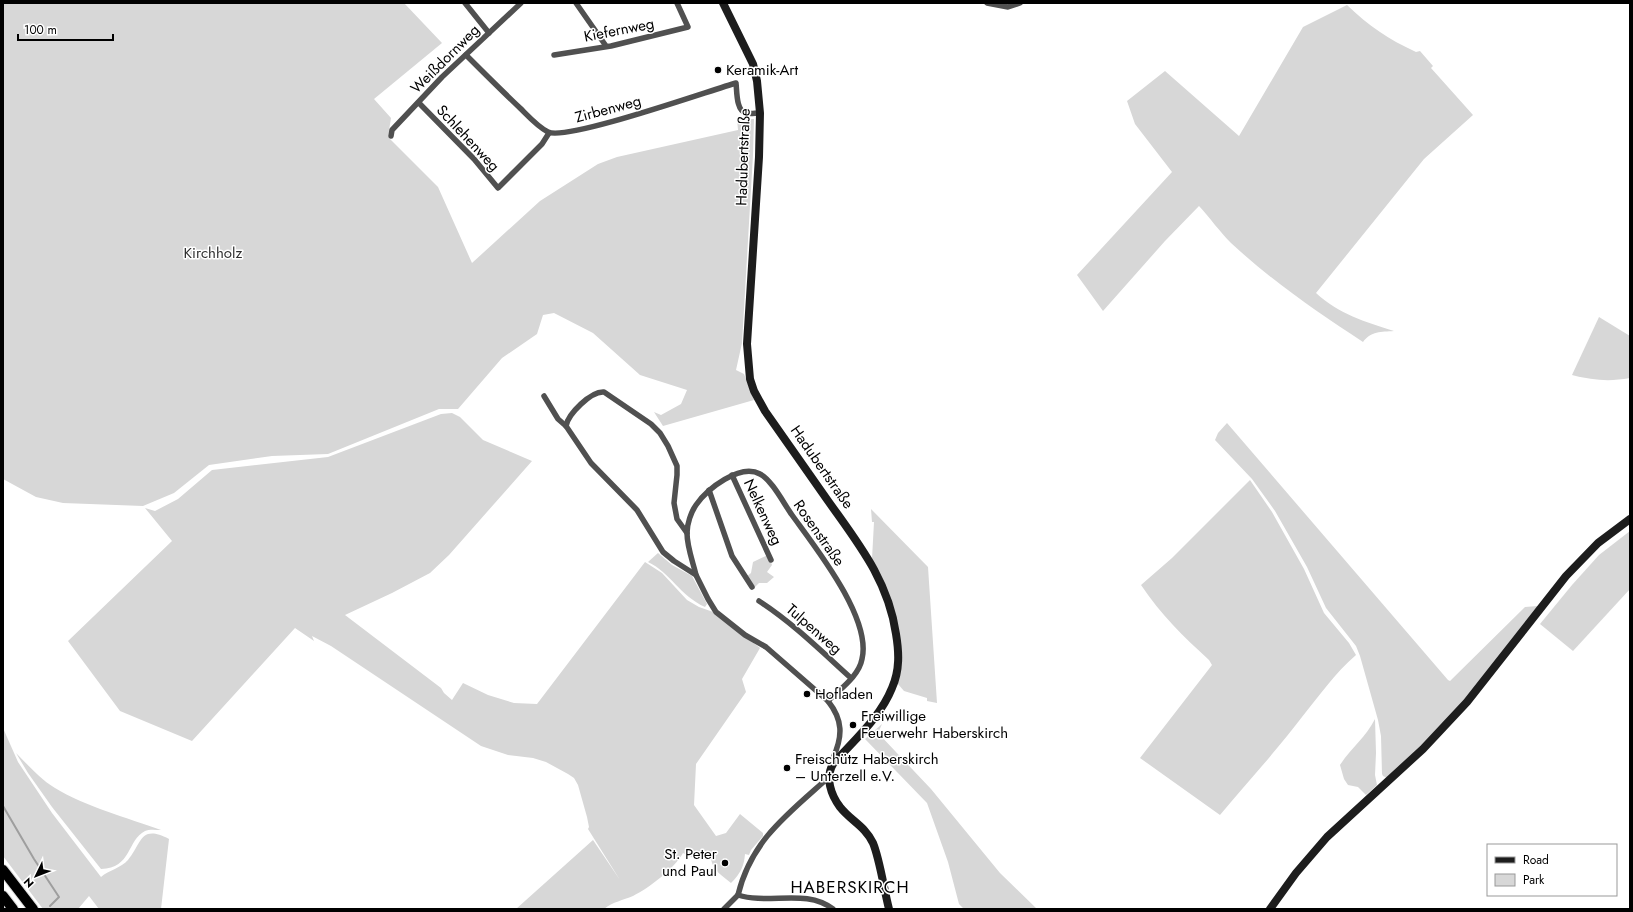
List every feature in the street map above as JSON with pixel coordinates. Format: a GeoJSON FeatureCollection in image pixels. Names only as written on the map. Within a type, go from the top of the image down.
{"type":"FeatureCollection","features":[{"type":"Feature","properties":{"kind":"highway"},"geometry":{"type":"LineString","coordinates":[[3,870],[33,909]]}},
{"type":"Feature","properties":{"kind":"highway"},"geometry":{"type":"LineString","coordinates":[[3,896],[13,909]]}},
{"type":"Feature","properties":{"kind":"street"},"geometry":{"type":"LineString","coordinates":[[465,3],[489,33]]}},
{"type":"Feature","properties":{"kind":"street","name":"Weißdornweg"},"geometry":{"type":"LineString","coordinates":[[391,136],[392,130],[442,77],[520,3]]}},
{"type":"Feature","properties":{"kind":"street"},"geometry":{"type":"LineString","coordinates":[[576,3],[606,46]]}},
{"type":"Feature","properties":{"kind":"street","name":"Kiefernweg"},"geometry":{"type":"LineString","coordinates":[[554,55],[645,38],[688,27],[677,3]]}},
{"type":"Feature","properties":{"kind":"street","name":"Hadubertstraße"},"geometry":{"type":"LineString","coordinates":[[723,3],[753,64],[757,81],[760,113],[759,157],[747,344],[750,379],[754,391],[765,411],[870,560],[888,598],[899,650],[895,680],[884,703],[876,716],[836,761],[831,768],[829,777]]}},
{"type":"Feature","properties":{"kind":"street"},"geometry":{"type":"LineString","coordinates":[[987,3],[1008,7],[1020,3]]}},
{"type":"Feature","properties":{"kind":"street"},"geometry":{"type":"LineString","coordinates":[[466,54],[536,123],[549,133]]}},
{"type":"Feature","properties":{"kind":"street","name":"Zirbenweg"},"geometry":{"type":"LineString","coordinates":[[549,133],[564,134],[592,127],[736,83],[739,105],[742,111],[746,113],[760,113]]}},
{"type":"Feature","properties":{"kind":"street","name":"Schlehenweg"},"geometry":{"type":"LineString","coordinates":[[418,103],[474,159],[498,188],[542,144],[549,133]]}},
{"type":"Feature","properties":{"kind":"street","name":"Rosenstraße"},"geometry":{"type":"LineString","coordinates":[[566,426],[567,419],[594,394],[604,392],[642,417],[656,429],[671,452],[676,466],[677,475],[674,503],[677,519],[687,533]]}},
{"type":"Feature","properties":{"kind":"street"},"geometry":{"type":"LineString","coordinates":[[544,396],[558,419],[566,426],[591,463],[637,510],[663,552],[674,562],[696,575]]}},
{"type":"Feature","properties":{"kind":"street","name":"Rosenstraße"},"geometry":{"type":"LineString","coordinates":[[828,701],[859,669],[862,660],[863,647],[855,616],[830,566],[763,476],[754,472],[741,472],[732,475],[709,490],[696,505],[690,516],[687,533],[696,575],[710,602],[720,615],[745,635],[766,647],[828,701],[836,712],[840,726],[840,736],[833,758],[836,761]]}},
{"type":"Feature","properties":{"kind":"street","name":"Nelkenweg"},"geometry":{"type":"LineString","coordinates":[[732,475],[771,560]]}},
{"type":"Feature","properties":{"kind":"street"},"geometry":{"type":"LineString","coordinates":[[709,490],[732,556],[752,586]]}},
{"type":"Feature","properties":{"kind":"street"},"geometry":{"type":"LineString","coordinates":[[1270,909],[1296,873],[1327,837],[1423,750],[1467,702],[1566,576],[1598,543],[1630,519]]}},
{"type":"Feature","properties":{"kind":"street","name":"Tulpenweg"},"geometry":{"type":"LineString","coordinates":[[759,601],[779,614],[851,678]]}},
{"type":"Feature","properties":{"kind":"street"},"geometry":{"type":"LineString","coordinates":[[724,909],[738,895],[742,879],[752,857],[768,833],[791,809],[829,777],[833,795],[840,807],[868,834],[873,844],[889,909]]}},
{"type":"Feature","properties":{"kind":"street"},"geometry":{"type":"LineString","coordinates":[[738,895],[747,898],[762,899],[806,898],[825,903],[833,909]]}},
{"type":"Feature","properties":{"kind":"green space","name":"Kirchholz"},"geometry":{"type":"Polygon","coordinates":[[[3,3],[404,3],[442,43],[374,99],[391,118],[388,137],[438,187],[472,263],[540,201],[598,164],[617,157],[738,130],[737,119],[754,119],[742,343],[736,370],[744,374],[754,400],[663,426],[654,412],[661,415],[681,404],[687,390],[640,375],[593,333],[554,313],[543,315],[537,334],[502,358],[458,409],[439,409],[328,454],[272,456],[209,465],[174,493],[143,506],[63,503],[36,497],[3,479],[3,3]]]}},
{"type":"Feature","properties":{"kind":"green space"},"geometry":{"type":"Polygon","coordinates":[[[1347,5],[1371,26],[1388,37],[1416,52],[1420,51],[1433,66],[1431,68],[1473,115],[1424,159],[1316,293],[1325,301],[1343,312],[1394,331],[1373,334],[1366,338],[1363,342],[1312,308],[1262,270],[1231,243],[1199,206],[1165,241],[1103,311],[1077,275],[1172,172],[1135,124],[1127,101],[1165,71],[1239,136],[1303,27],[1347,5]]]}},
{"type":"Feature","properties":{"kind":"green space"},"geometry":{"type":"Polygon","coordinates":[[[1599,317],[1630,336],[1630,378],[1601,380],[1572,375],[1599,317]]]}},
{"type":"Feature","properties":{"kind":"green space"},"geometry":{"type":"Polygon","coordinates":[[[452,413],[460,417],[483,440],[532,461],[449,555],[430,573],[345,615],[441,688],[452,700],[463,683],[488,695],[514,703],[537,704],[645,562],[662,573],[687,600],[699,607],[716,613],[760,648],[742,679],[746,692],[696,764],[694,805],[716,836],[726,833],[740,814],[763,833],[763,836],[751,850],[749,855],[745,854],[741,869],[731,883],[716,870],[711,859],[703,855],[700,858],[690,857],[683,853],[667,872],[646,888],[633,896],[614,903],[604,909],[516,909],[593,840],[620,880],[588,829],[587,817],[578,785],[574,778],[568,774],[546,762],[533,758],[508,755],[481,746],[331,646],[312,636],[314,641],[295,628],[192,741],[120,711],[68,641],[172,541],[145,508],[155,511],[178,499],[212,470],[328,457],[441,414],[452,413]]]}},
{"type":"Feature","properties":{"kind":"green space"},"geometry":{"type":"Polygon","coordinates":[[[1227,423],[1448,680],[1450,681],[1525,607],[1538,606],[1466,699],[1421,747],[1387,778],[1382,774],[1381,736],[1378,720],[1356,646],[1326,608],[1307,567],[1275,511],[1252,479],[1215,440],[1218,433],[1227,423]]]}},
{"type":"Feature","properties":{"kind":"green space"},"geometry":{"type":"Polygon","coordinates":[[[1250,480],[1272,512],[1304,569],[1324,613],[1349,643],[1356,655],[1334,677],[1282,742],[1220,815],[1140,758],[1212,665],[1209,660],[1164,616],[1141,585],[1172,558],[1250,480]]]}},
{"type":"Feature","properties":{"kind":"green space"},"geometry":{"type":"Polygon","coordinates":[[[871,509],[928,567],[937,703],[927,701],[927,698],[904,691],[898,684],[900,649],[872,559],[874,522],[872,522],[871,509]]]}},
{"type":"Feature","properties":{"kind":"green space"},"geometry":{"type":"Polygon","coordinates":[[[1630,531],[1630,589],[1573,651],[1540,624],[1599,555],[1630,531]]]}},
{"type":"Feature","properties":{"kind":"green space"},"geometry":{"type":"Polygon","coordinates":[[[658,553],[672,565],[692,576],[707,604],[705,607],[688,596],[663,572],[648,562],[658,553]]]}},
{"type":"Feature","properties":{"kind":"green space"},"geometry":{"type":"Polygon","coordinates":[[[768,555],[772,565],[767,572],[774,577],[767,583],[759,583],[755,587],[746,577],[751,573],[753,562],[768,555]]]}},
{"type":"Feature","properties":{"kind":"green space"},"geometry":{"type":"Polygon","coordinates":[[[1375,719],[1375,775],[1377,785],[1366,795],[1358,787],[1348,785],[1344,779],[1340,765],[1375,719]]]}},
{"type":"Feature","properties":{"kind":"green space"},"geometry":{"type":"Polygon","coordinates":[[[882,724],[878,733],[931,789],[1000,873],[1037,909],[964,909],[959,904],[948,862],[927,803],[865,739],[882,724]]]}},
{"type":"Feature","properties":{"kind":"green space"},"geometry":{"type":"Polygon","coordinates":[[[3,728],[18,762],[52,813],[101,877],[125,863],[133,854],[139,842],[147,835],[159,835],[169,839],[161,909],[99,909],[89,896],[78,909],[43,909],[3,856],[3,728]]]}},
{"type":"Feature","properties":{"kind":"green space"},"geometry":{"type":"Polygon","coordinates":[[[16,753],[34,772],[55,788],[93,806],[161,830],[145,831],[139,835],[124,859],[118,864],[101,869],[52,807],[16,753]]]}},
{"type":"Feature","properties":{"kind":"waterway"},"geometry":{"type":"LineString","coordinates":[[3,806],[34,859],[59,897],[50,906]]}},
{"type":"Feature","properties":{"kind":"place","name":"Keramik-Art"},"geometry":{"type":"Point","coordinates":[718,70]}},
{"type":"Feature","properties":{"kind":"place","name":"Hofladen"},"geometry":{"type":"Point","coordinates":[807,694]}},
{"type":"Feature","properties":{"kind":"place","name":"Freiwillige Feuerwehr Haberskirch"},"geometry":{"type":"Point","coordinates":[853,725]}},
{"type":"Feature","properties":{"kind":"place","name":"Freischütz Haberskirch – Unterzell e.V."},"geometry":{"type":"Point","coordinates":[787,768]}},
{"type":"Feature","properties":{"kind":"place","name":"St. Peter und Paul"},"geometry":{"type":"Point","coordinates":[725,863]}},
{"type":"Feature","properties":{"kind":"district","name":"HABERSKIRCH"},"geometry":{"type":"Point","coordinates":[850,887]}}]}
